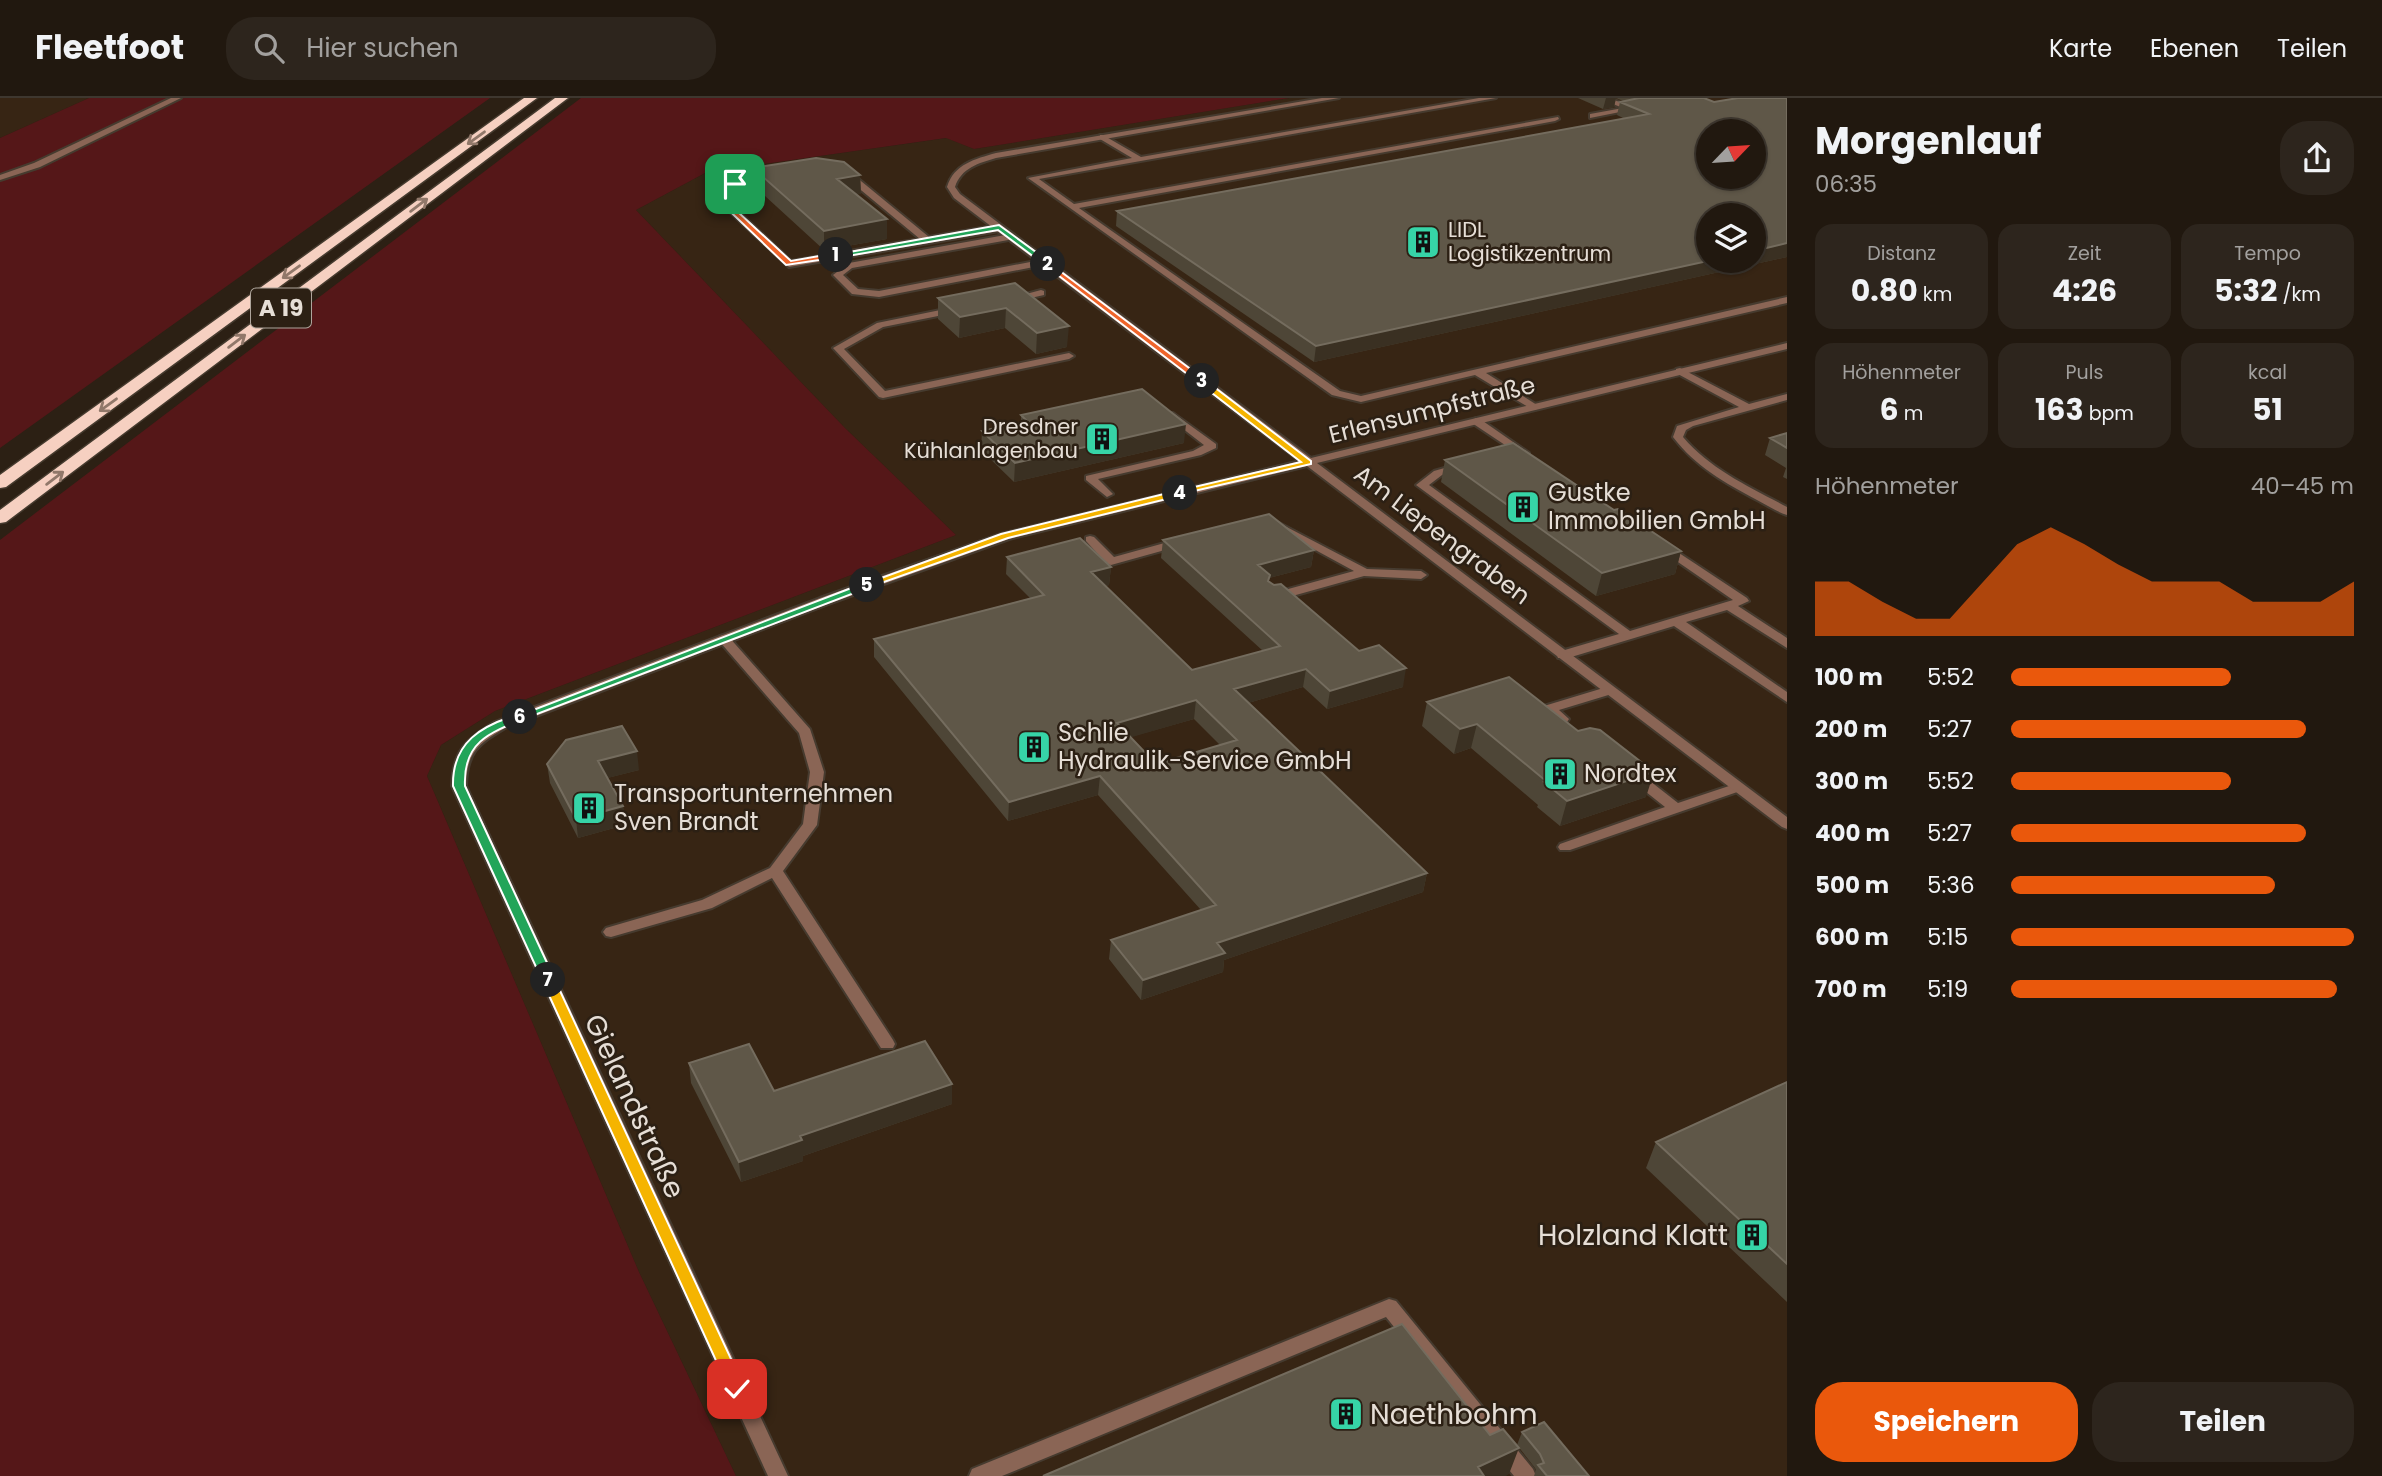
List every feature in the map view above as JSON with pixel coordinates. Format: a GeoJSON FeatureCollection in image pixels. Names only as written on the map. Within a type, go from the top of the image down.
{"type":"FeatureCollection","features":[{"type":"Feature","properties":{"kind":"highway","name":"A 19"},"geometry":{"type":"LineString","coordinates":[[0,483],[531,98]]}},
{"type":"Feature","properties":{"kind":"highway","name":"A 19"},"geometry":{"type":"LineString","coordinates":[[0,518],[562,98]]}},
{"type":"Feature","properties":{"kind":"street"},"geometry":{"type":"LineString","coordinates":[[0,178],[37,164],[177,98]]}},
{"type":"Feature","properties":{"kind":"street"},"geometry":{"type":"LineString","coordinates":[[1103,136],[1335,98]]}},
{"type":"Feature","properties":{"kind":"street"},"geometry":{"type":"LineString","coordinates":[[1492,98],[1032,178],[1336,393],[1361,399],[1787,300]]}},
{"type":"Feature","properties":{"kind":"street"},"geometry":{"type":"LineString","coordinates":[[1593,116],[1631,109],[1611,100]]}},
{"type":"Feature","properties":{"kind":"street"},"geometry":{"type":"LineString","coordinates":[[1072,207],[1555,119]]}},
{"type":"Feature","properties":{"kind":"street"},"geometry":{"type":"LineString","coordinates":[[1103,136],[1139,159]]}},
{"type":"Feature","properties":{"kind":"street","name":"Am Liepengraben"},"geometry":{"type":"LineString","coordinates":[[1103,136],[986,158],[957,173],[951,187],[957,196],[1787,824]]}},
{"type":"Feature","properties":{"kind":"street"},"geometry":{"type":"LineString","coordinates":[[839,168],[927,240]]}},
{"type":"Feature","properties":{"kind":"street"},"geometry":{"type":"LineString","coordinates":[[774,178],[735,184],[720,199],[789,264],[999,228]]}},
{"type":"Feature","properties":{"kind":"street"},"geometry":{"type":"LineString","coordinates":[[1012,237],[849,266],[838,275],[855,292],[879,294],[1046,262]]}},
{"type":"Feature","properties":{"kind":"street"},"geometry":{"type":"LineString","coordinates":[[1006,300],[1041,293]]}},
{"type":"Feature","properties":{"kind":"street"},"geometry":{"type":"LineString","coordinates":[[968,308],[880,325],[838,348],[883,395],[1069,356]]}},
{"type":"Feature","properties":{"kind":"street","name":"Erlensumpfstraße"},"geometry":{"type":"LineString","coordinates":[[462,754],[472,743],[500,725],[1005,536],[1787,346]]}},
{"type":"Feature","properties":{"kind":"street"},"geometry":{"type":"LineString","coordinates":[[1680,371],[1748,408]]}},
{"type":"Feature","properties":{"kind":"street"},"geometry":{"type":"LineString","coordinates":[[1477,372],[1533,407]]}},
{"type":"Feature","properties":{"kind":"street"},"geometry":{"type":"LineString","coordinates":[[1787,397],[1689,424],[1681,428],[1678,437],[1686,449],[1702,461],[1787,512]]}},
{"type":"Feature","properties":{"kind":"street"},"geometry":{"type":"LineString","coordinates":[[1107,494],[1090,478],[1197,453],[1212,446],[1173,416]]}},
{"type":"Feature","properties":{"kind":"street"},"geometry":{"type":"LineString","coordinates":[[1476,421],[1515,452],[1532,458]]}},
{"type":"Feature","properties":{"kind":"street"},"geometry":{"type":"LineString","coordinates":[[1474,463],[1438,473],[1422,485],[1628,635]]}},
{"type":"Feature","properties":{"kind":"street"},"geometry":{"type":"LineString","coordinates":[[1269,520],[1364,572]]}},
{"type":"Feature","properties":{"kind":"street"},"geometry":{"type":"LineString","coordinates":[[1090,539],[1111,561],[1186,542]]}},
{"type":"Feature","properties":{"kind":"street"},"geometry":{"type":"LineString","coordinates":[[1563,655],[1743,601],[1654,541]]}},
{"type":"Feature","properties":{"kind":"street"},"geometry":{"type":"LineString","coordinates":[[1273,597],[1364,572],[1421,575]]}},
{"type":"Feature","properties":{"kind":"street"},"geometry":{"type":"LineString","coordinates":[[1728,605],[1787,644]]}},
{"type":"Feature","properties":{"kind":"street"},"geometry":{"type":"LineString","coordinates":[[1676,621],[1787,698]]}},
{"type":"Feature","properties":{"kind":"street"},"geometry":{"type":"LineString","coordinates":[[611,932],[707,904],[775,871],[810,825],[817,772],[805,732],[724,639]]}},
{"type":"Feature","properties":{"kind":"street"},"geometry":{"type":"LineString","coordinates":[[1571,726],[1549,709],[1610,690]]}},
{"type":"Feature","properties":{"kind":"street","name":"Gielandstraße"},"geometry":{"type":"LineString","coordinates":[[462,754],[458,767],[459,786],[778,1476]]}},
{"type":"Feature","properties":{"kind":"street"},"geometry":{"type":"LineString","coordinates":[[1623,767],[1676,809]]}},
{"type":"Feature","properties":{"kind":"street"},"geometry":{"type":"LineString","coordinates":[[1565,847],[1738,787]]}},
{"type":"Feature","properties":{"kind":"street"},"geometry":{"type":"LineString","coordinates":[[775,871],[887,1044]]}},
{"type":"Feature","properties":{"kind":"street"},"geometry":{"type":"LineString","coordinates":[[979,1476],[1389,1307],[1526,1476]]}},
{"type":"Feature","properties":{"kind":"shaded area"},"geometry":{"type":"Polygon","coordinates":[[[0,98],[89,98],[0,138],[0,98]]]}},
{"type":"Feature","properties":{"kind":"shaded area"},"geometry":{"type":"Polygon","coordinates":[[[89,98],[490,98],[0,448],[0,138],[89,98]]]}},
{"type":"Feature","properties":{"kind":"shaded area"},"geometry":{"type":"Polygon","coordinates":[[[581,98],[1289,98],[974,149],[946,138],[707,172],[636,210],[845,428],[956,535],[495,711],[441,745],[427,776],[639,1272],[736,1476],[0,1476],[0,540],[581,98]]]}},
{"type":"Feature","properties":{"kind":"shaded area"},"geometry":{"type":"Polygon","coordinates":[[[1289,98],[1787,98],[1787,1476],[736,1476],[639,1272],[427,776],[441,745],[495,711],[956,535],[845,428],[636,210],[707,172],[947,138],[974,149],[1289,98]]]}},
{"type":"Feature","properties":{"kind":"building","name":"LIDL Logistikzentrum"},"geometry":{"type":"Polygon","coordinates":[[[1639,98],[1704,98],[1714,102],[1738,98],[1787,98],[1787,243],[1766,248],[1766,203],[1696,203],[1696,264],[1316,346],[1117,211],[1649,114],[1620,102],[1639,98]]]}},
{"type":"Feature","properties":{"kind":"building"},"geometry":{"type":"Polygon","coordinates":[[[816,158],[844,162],[860,175],[837,179],[887,219],[824,231],[753,168],[816,158]]]}},
{"type":"Feature","properties":{"kind":"building"},"geometry":{"type":"Polygon","coordinates":[[[1015,283],[1069,326],[1037,333],[1006,308],[960,317],[938,298],[1015,283]]]}},
{"type":"Feature","properties":{"kind":"building"},"geometry":{"type":"Polygon","coordinates":[[[1142,389],[1186,424],[1015,463],[982,431],[1027,421],[1021,415],[1142,389]]]}},
{"type":"Feature","properties":{"kind":"building"},"geometry":{"type":"Polygon","coordinates":[[[1787,433],[1787,448],[1770,438],[1787,433]]]}},
{"type":"Feature","properties":{"kind":"building"},"geometry":{"type":"Polygon","coordinates":[[[1513,443],[1681,551],[1602,573],[1445,460],[1513,443]]]}},
{"type":"Feature","properties":{"kind":"building","name":"Schlie Hydraulik-Service GmbH"},"geometry":{"type":"Polygon","coordinates":[[[1269,514],[1314,550],[1258,565],[1270,575],[1268,581],[1274,585],[1281,584],[1359,651],[1379,645],[1406,668],[1330,691],[1306,669],[1234,689],[1427,873],[1217,943],[1225,953],[1143,980],[1111,940],[1216,905],[1100,776],[1009,802],[874,639],[1044,595],[1007,557],[1080,538],[1111,567],[1091,572],[1192,670],[1280,646],[1163,540],[1269,514]],[[1196,700],[1117,723],[1156,764],[1237,740],[1196,700]]]}},
{"type":"Feature","properties":{"kind":"building"},"geometry":{"type":"Polygon","coordinates":[[[1509,677],[1578,731],[1590,728],[1600,730],[1654,772],[1567,801],[1477,724],[1460,729],[1427,702],[1509,677]]]}},
{"type":"Feature","properties":{"kind":"building"},"geometry":{"type":"Polygon","coordinates":[[[622,726],[637,751],[598,761],[623,806],[576,819],[547,764],[566,740],[622,726]]]}},
{"type":"Feature","properties":{"kind":"building"},"geometry":{"type":"Polygon","coordinates":[[[925,1041],[952,1084],[800,1136],[802,1140],[739,1162],[689,1063],[749,1044],[774,1091],[925,1041]]]}},
{"type":"Feature","properties":{"kind":"building","name":"Holzland Klatt"},"geometry":{"type":"Polygon","coordinates":[[[1787,1082],[1787,1264],[1656,1142],[1787,1082]]]}},
{"type":"Feature","properties":{"kind":"building","name":"Naethbohm"},"geometry":{"type":"Polygon","coordinates":[[[1402,1324],[1490,1435],[1503,1429],[1519,1448],[1478,1467],[1484,1476],[1043,1476],[1402,1324]]]}},
{"type":"Feature","properties":{"kind":"building"},"geometry":{"type":"Polygon","coordinates":[[[1544,1422],[1589,1476],[1547,1476],[1538,1465],[1544,1463],[1540,1454],[1522,1432],[1544,1422]]]}},
{"type":"Feature","properties":{"kind":"place","name":"LIDL Logistikzentrum"},"geometry":{"type":"Point","coordinates":[1423,242]}},
{"type":"Feature","properties":{"kind":"place","name":"Dresdner Kühlanlagenbau"},"geometry":{"type":"Point","coordinates":[1102,439]}},
{"type":"Feature","properties":{"kind":"place","name":"Gustke Immobilien GmbH"},"geometry":{"type":"Point","coordinates":[1523,507]}},
{"type":"Feature","properties":{"kind":"place","name":"Schlie Hydraulik-Service GmbH"},"geometry":{"type":"Point","coordinates":[1034,747]}},
{"type":"Feature","properties":{"kind":"place","name":"Nordtex"},"geometry":{"type":"Point","coordinates":[1560,774]}},
{"type":"Feature","properties":{"kind":"place","name":"Transportunternehmen Sven Brandt"},"geometry":{"type":"Point","coordinates":[589,808]}},
{"type":"Feature","properties":{"kind":"place","name":"Holzland Klatt"},"geometry":{"type":"Point","coordinates":[1752,1235]}},
{"type":"Feature","properties":{"kind":"place","name":"Naethbohm"},"geometry":{"type":"Point","coordinates":[1346,1414]}},
{"type":"Feature","properties":{"kind":"route"},"geometry":{"type":"LineString","coordinates":[[735,184],[720,199],[789,264],[999,228],[1308,463],[1070,519],[959,551],[500,725],[472,743],[462,754],[458,767],[459,786],[737,1389]]}}]}
